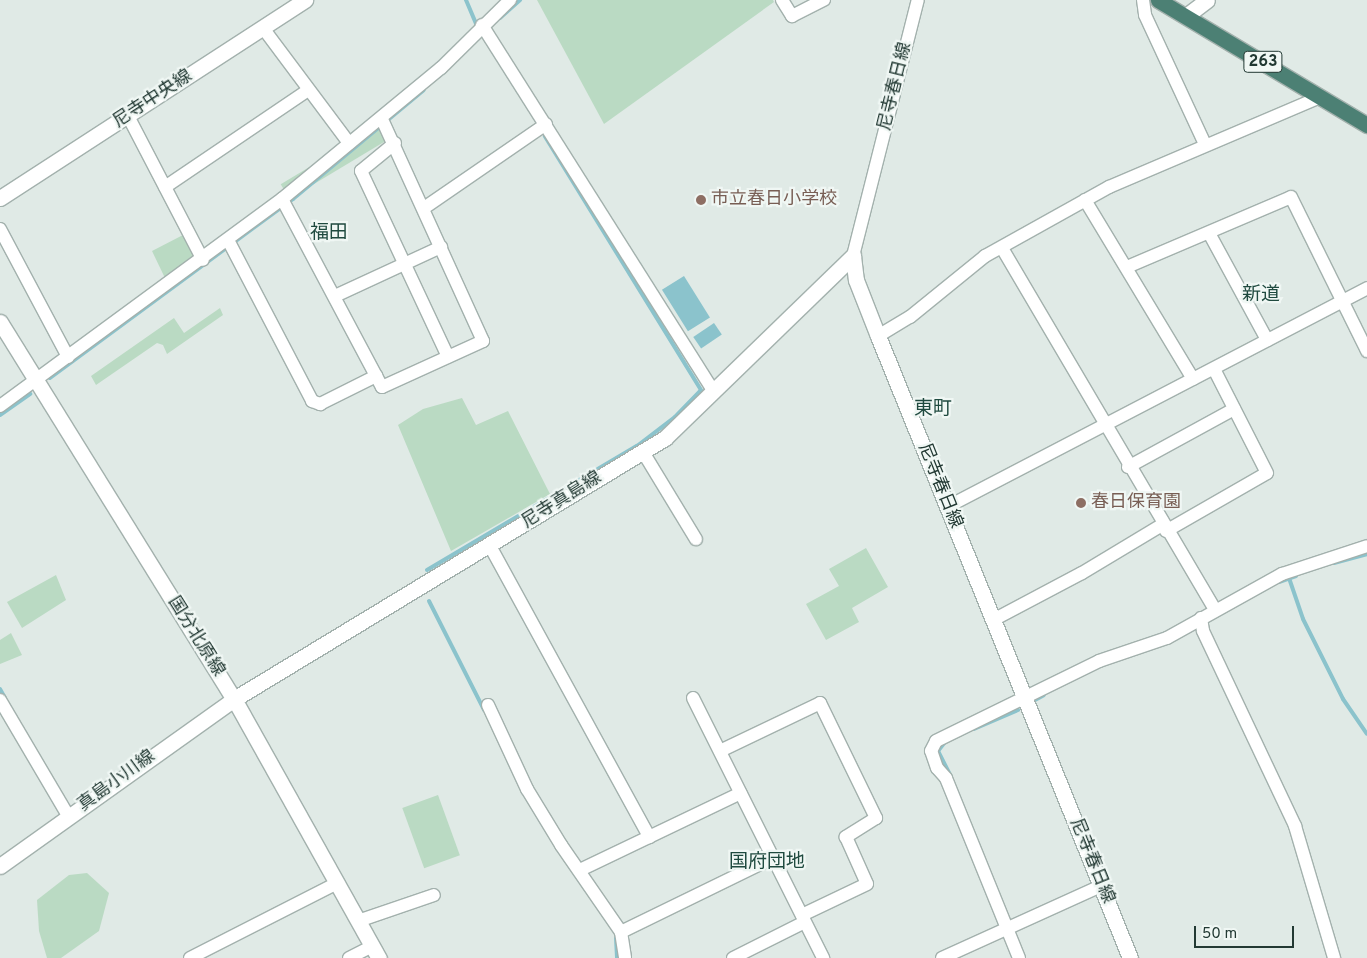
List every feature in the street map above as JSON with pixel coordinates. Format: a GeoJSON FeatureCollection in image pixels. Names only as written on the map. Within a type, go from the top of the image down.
{"type":"FeatureCollection","features":[{"type":"Feature","properties":{"kind":"highway","name":"263"},"geometry":{"type":"LineString","coordinates":[[1158,0],[1367,125]]}},
{"type":"Feature","properties":{"kind":"street","name":"尼寺中央線"},"geometry":{"type":"LineString","coordinates":[[0,198],[305,0]]}},
{"type":"Feature","properties":{"kind":"street"},"geometry":{"type":"LineString","coordinates":[[0,406],[203,260],[230,245],[349,143],[385,123],[482,31],[510,0]]}},
{"type":"Feature","properties":{"kind":"street"},"geometry":{"type":"LineString","coordinates":[[782,0],[792,16],[824,0]]}},
{"type":"Feature","properties":{"kind":"street","name":"尼寺春日線"},"geometry":{"type":"LineString","coordinates":[[918,0],[853,256],[856,280],[947,507],[995,619],[1025,700],[1130,958]]}},
{"type":"Feature","properties":{"kind":"street"},"geometry":{"type":"LineString","coordinates":[[1143,0],[1146,15],[1205,144]]}},
{"type":"Feature","properties":{"kind":"street"},"geometry":{"type":"LineString","coordinates":[[1186,16],[1207,0]]}},
{"type":"Feature","properties":{"kind":"street"},"geometry":{"type":"LineString","coordinates":[[263,28],[308,91],[349,143]]}},
{"type":"Feature","properties":{"kind":"street"},"geometry":{"type":"LineString","coordinates":[[482,31],[542,128],[714,392]]}},
{"type":"Feature","properties":{"kind":"street"},"geometry":{"type":"LineString","coordinates":[[165,187],[308,91]]}},
{"type":"Feature","properties":{"kind":"street"},"geometry":{"type":"LineString","coordinates":[[878,336],[910,317],[985,256],[1085,200],[1205,144],[1320,97]]}},
{"type":"Feature","properties":{"kind":"street"},"geometry":{"type":"LineString","coordinates":[[128,116],[203,260]]}},
{"type":"Feature","properties":{"kind":"street"},"geometry":{"type":"LineString","coordinates":[[282,199],[382,387],[483,341],[385,123]]}},
{"type":"Feature","properties":{"kind":"street"},"geometry":{"type":"LineString","coordinates":[[424,208],[542,128]]}},
{"type":"Feature","properties":{"kind":"street"},"geometry":{"type":"LineString","coordinates":[[395,143],[361,171],[448,357]]}},
{"type":"Feature","properties":{"kind":"street"},"geometry":{"type":"LineString","coordinates":[[1127,267],[1291,197],[1367,352]]}},
{"type":"Feature","properties":{"kind":"street"},"geometry":{"type":"LineString","coordinates":[[1085,200],[1193,379]]}},
{"type":"Feature","properties":{"kind":"street"},"geometry":{"type":"LineString","coordinates":[[0,229],[68,357]]}},
{"type":"Feature","properties":{"kind":"street"},"geometry":{"type":"LineString","coordinates":[[1209,233],[1267,340]]}},
{"type":"Feature","properties":{"kind":"street"},"geometry":{"type":"LineString","coordinates":[[230,245],[312,401],[320,404],[376,376]]}},
{"type":"Feature","properties":{"kind":"street"},"geometry":{"type":"LineString","coordinates":[[335,296],[441,246]]}},
{"type":"Feature","properties":{"kind":"street"},"geometry":{"type":"LineString","coordinates":[[1002,248],[1128,467],[1215,610]]}},
{"type":"Feature","properties":{"kind":"street","name":"尼寺真島線"},"geometry":{"type":"LineString","coordinates":[[234,699],[490,546],[665,438],[714,392],[817,288],[853,256]]}},
{"type":"Feature","properties":{"kind":"street"},"geometry":{"type":"LineString","coordinates":[[947,507],[1367,288]]}},
{"type":"Feature","properties":{"kind":"street","name":"国分北原線"},"geometry":{"type":"LineString","coordinates":[[0,322],[234,699],[376,952]]}},
{"type":"Feature","properties":{"kind":"street"},"geometry":{"type":"LineString","coordinates":[[995,619],[1267,473],[1214,369]]}},
{"type":"Feature","properties":{"kind":"street"},"geometry":{"type":"LineString","coordinates":[[1128,467],[1234,409]]}},
{"type":"Feature","properties":{"kind":"street"},"geometry":{"type":"LineString","coordinates":[[643,452],[696,539]]}},
{"type":"Feature","properties":{"kind":"street"},"geometry":{"type":"LineString","coordinates":[[490,546],[649,837]]}},
{"type":"Feature","properties":{"kind":"street"},"geometry":{"type":"LineString","coordinates":[[1019,958],[1010,925],[946,778],[931,751],[936,741],[1025,700],[1099,661],[1202,625],[1215,610],[1282,574],[1367,546]]}},
{"type":"Feature","properties":{"kind":"street"},"geometry":{"type":"LineString","coordinates":[[1202,625],[1294,826],[1334,958]]}},
{"type":"Feature","properties":{"kind":"street"},"geometry":{"type":"LineString","coordinates":[[693,698],[823,958]]}},
{"type":"Feature","properties":{"kind":"street","name":"真島小川線"},"geometry":{"type":"LineString","coordinates":[[0,866],[234,699]]}},
{"type":"Feature","properties":{"kind":"street"},"geometry":{"type":"LineString","coordinates":[[720,751],[820,703],[876,818],[846,837],[867,884],[733,958]]}},
{"type":"Feature","properties":{"kind":"street"},"geometry":{"type":"LineString","coordinates":[[488,706],[527,789],[621,932],[625,958]]}},
{"type":"Feature","properties":{"kind":"street"},"geometry":{"type":"LineString","coordinates":[[2,707],[69,817]]}},
{"type":"Feature","properties":{"kind":"street"},"geometry":{"type":"LineString","coordinates":[[580,870],[741,793]]}},
{"type":"Feature","properties":{"kind":"street"},"geometry":{"type":"LineString","coordinates":[[621,932],[773,858]]}},
{"type":"Feature","properties":{"kind":"street"},"geometry":{"type":"LineString","coordinates":[[190,958],[337,883]]}},
{"type":"Feature","properties":{"kind":"street"},"geometry":{"type":"LineString","coordinates":[[942,958],[1010,925],[1100,886]]}},
{"type":"Feature","properties":{"kind":"street"},"geometry":{"type":"LineString","coordinates":[[358,921],[434,895]]}},
{"type":"Feature","properties":{"kind":"street"},"geometry":{"type":"LineString","coordinates":[[349,958],[376,952]]}},
{"type":"Feature","properties":{"kind":"green space"},"geometry":{"type":"Polygon","coordinates":[[[537,0],[773,0],[774,2],[604,124],[537,0]]]}},
{"type":"Feature","properties":{"kind":"green space"},"geometry":{"type":"Polygon","coordinates":[[[381,124],[390,139],[289,199],[281,184],[381,124]]]}},
{"type":"Feature","properties":{"kind":"green space"},"geometry":{"type":"Polygon","coordinates":[[[183,235],[194,252],[192,260],[171,276],[164,276],[152,251],[183,235]]]}},
{"type":"Feature","properties":{"kind":"green space"},"geometry":{"type":"Polygon","coordinates":[[[220,308],[223,315],[167,354],[163,345],[157,343],[96,385],[91,376],[174,318],[184,333],[220,308]]]}},
{"type":"Feature","properties":{"kind":"green space"},"geometry":{"type":"Polygon","coordinates":[[[462,398],[476,425],[508,411],[550,494],[451,551],[398,425],[423,409],[462,398]]]}},
{"type":"Feature","properties":{"kind":"green space"},"geometry":{"type":"Polygon","coordinates":[[[866,548],[888,587],[852,608],[859,622],[826,640],[806,604],[839,586],[829,569],[866,548]]]}},
{"type":"Feature","properties":{"kind":"green space"},"geometry":{"type":"Polygon","coordinates":[[[56,575],[66,600],[22,628],[7,602],[56,575]]]}},
{"type":"Feature","properties":{"kind":"green space"},"geometry":{"type":"Polygon","coordinates":[[[11,633],[22,655],[0,664],[0,640],[11,633]]]}},
{"type":"Feature","properties":{"kind":"green space"},"geometry":{"type":"Polygon","coordinates":[[[438,795],[460,855],[424,868],[402,808],[438,795]]]}},
{"type":"Feature","properties":{"kind":"green space"},"geometry":{"type":"Polygon","coordinates":[[[87,873],[109,893],[99,931],[61,958],[47,958],[39,931],[37,900],[69,875],[87,873]]]}},
{"type":"Feature","properties":{"kind":"water"},"geometry":{"type":"Polygon","coordinates":[[[684,276],[710,318],[688,331],[662,290],[684,276]]]}},
{"type":"Feature","properties":{"kind":"water"},"geometry":{"type":"Polygon","coordinates":[[[714,323],[722,335],[701,349],[693,337],[714,323]]]}},
{"type":"Feature","properties":{"kind":"waterway"},"geometry":{"type":"LineString","coordinates":[[466,0],[478,28]]}},
{"type":"Feature","properties":{"kind":"waterway"},"geometry":{"type":"LineString","coordinates":[[500,18],[520,0]]}},
{"type":"Feature","properties":{"kind":"waterway"},"geometry":{"type":"LineString","coordinates":[[50,378],[293,199],[424,90]]}},
{"type":"Feature","properties":{"kind":"waterway"},"geometry":{"type":"LineString","coordinates":[[427,570],[637,446],[675,417],[701,390],[545,136]]}},
{"type":"Feature","properties":{"kind":"waterway"},"geometry":{"type":"LineString","coordinates":[[0,415],[30,394]]}},
{"type":"Feature","properties":{"kind":"waterway"},"geometry":{"type":"LineString","coordinates":[[1334,563],[1367,554]]}},
{"type":"Feature","properties":{"kind":"waterway"},"geometry":{"type":"LineString","coordinates":[[1279,582],[1296,576]]}},
{"type":"Feature","properties":{"kind":"waterway"},"geometry":{"type":"LineString","coordinates":[[1289,578],[1303,619],[1343,699],[1367,734]]}},
{"type":"Feature","properties":{"kind":"waterway"},"geometry":{"type":"LineString","coordinates":[[429,601],[484,710]]}},
{"type":"Feature","properties":{"kind":"waterway"},"geometry":{"type":"LineString","coordinates":[[0,689],[5,698]]}},
{"type":"Feature","properties":{"kind":"waterway"},"geometry":{"type":"LineString","coordinates":[[1035,700],[1044,695]]}},
{"type":"Feature","properties":{"kind":"waterway"},"geometry":{"type":"LineString","coordinates":[[974,729],[1018,710]]}},
{"type":"Feature","properties":{"kind":"waterway"},"geometry":{"type":"LineString","coordinates":[[945,742],[938,751],[950,775]]}},
{"type":"Feature","properties":{"kind":"waterway"},"geometry":{"type":"LineString","coordinates":[[616,938],[617,958]]}},
{"type":"Feature","properties":{"kind":"place","name":"市立春日小学校"},"geometry":{"type":"Point","coordinates":[701,200]}},
{"type":"Feature","properties":{"kind":"place","name":"春日保育園"},"geometry":{"type":"Point","coordinates":[1081,503]}},
{"type":"Feature","properties":{"kind":"district","name":"福田"},"geometry":{"type":"Point","coordinates":[329,234]}},
{"type":"Feature","properties":{"kind":"district","name":"新道"},"geometry":{"type":"Point","coordinates":[1261,296]}},
{"type":"Feature","properties":{"kind":"district","name":"東町"},"geometry":{"type":"Point","coordinates":[933,410]}},
{"type":"Feature","properties":{"kind":"district","name":"国府団地"},"geometry":{"type":"Point","coordinates":[767,863]}}]}
